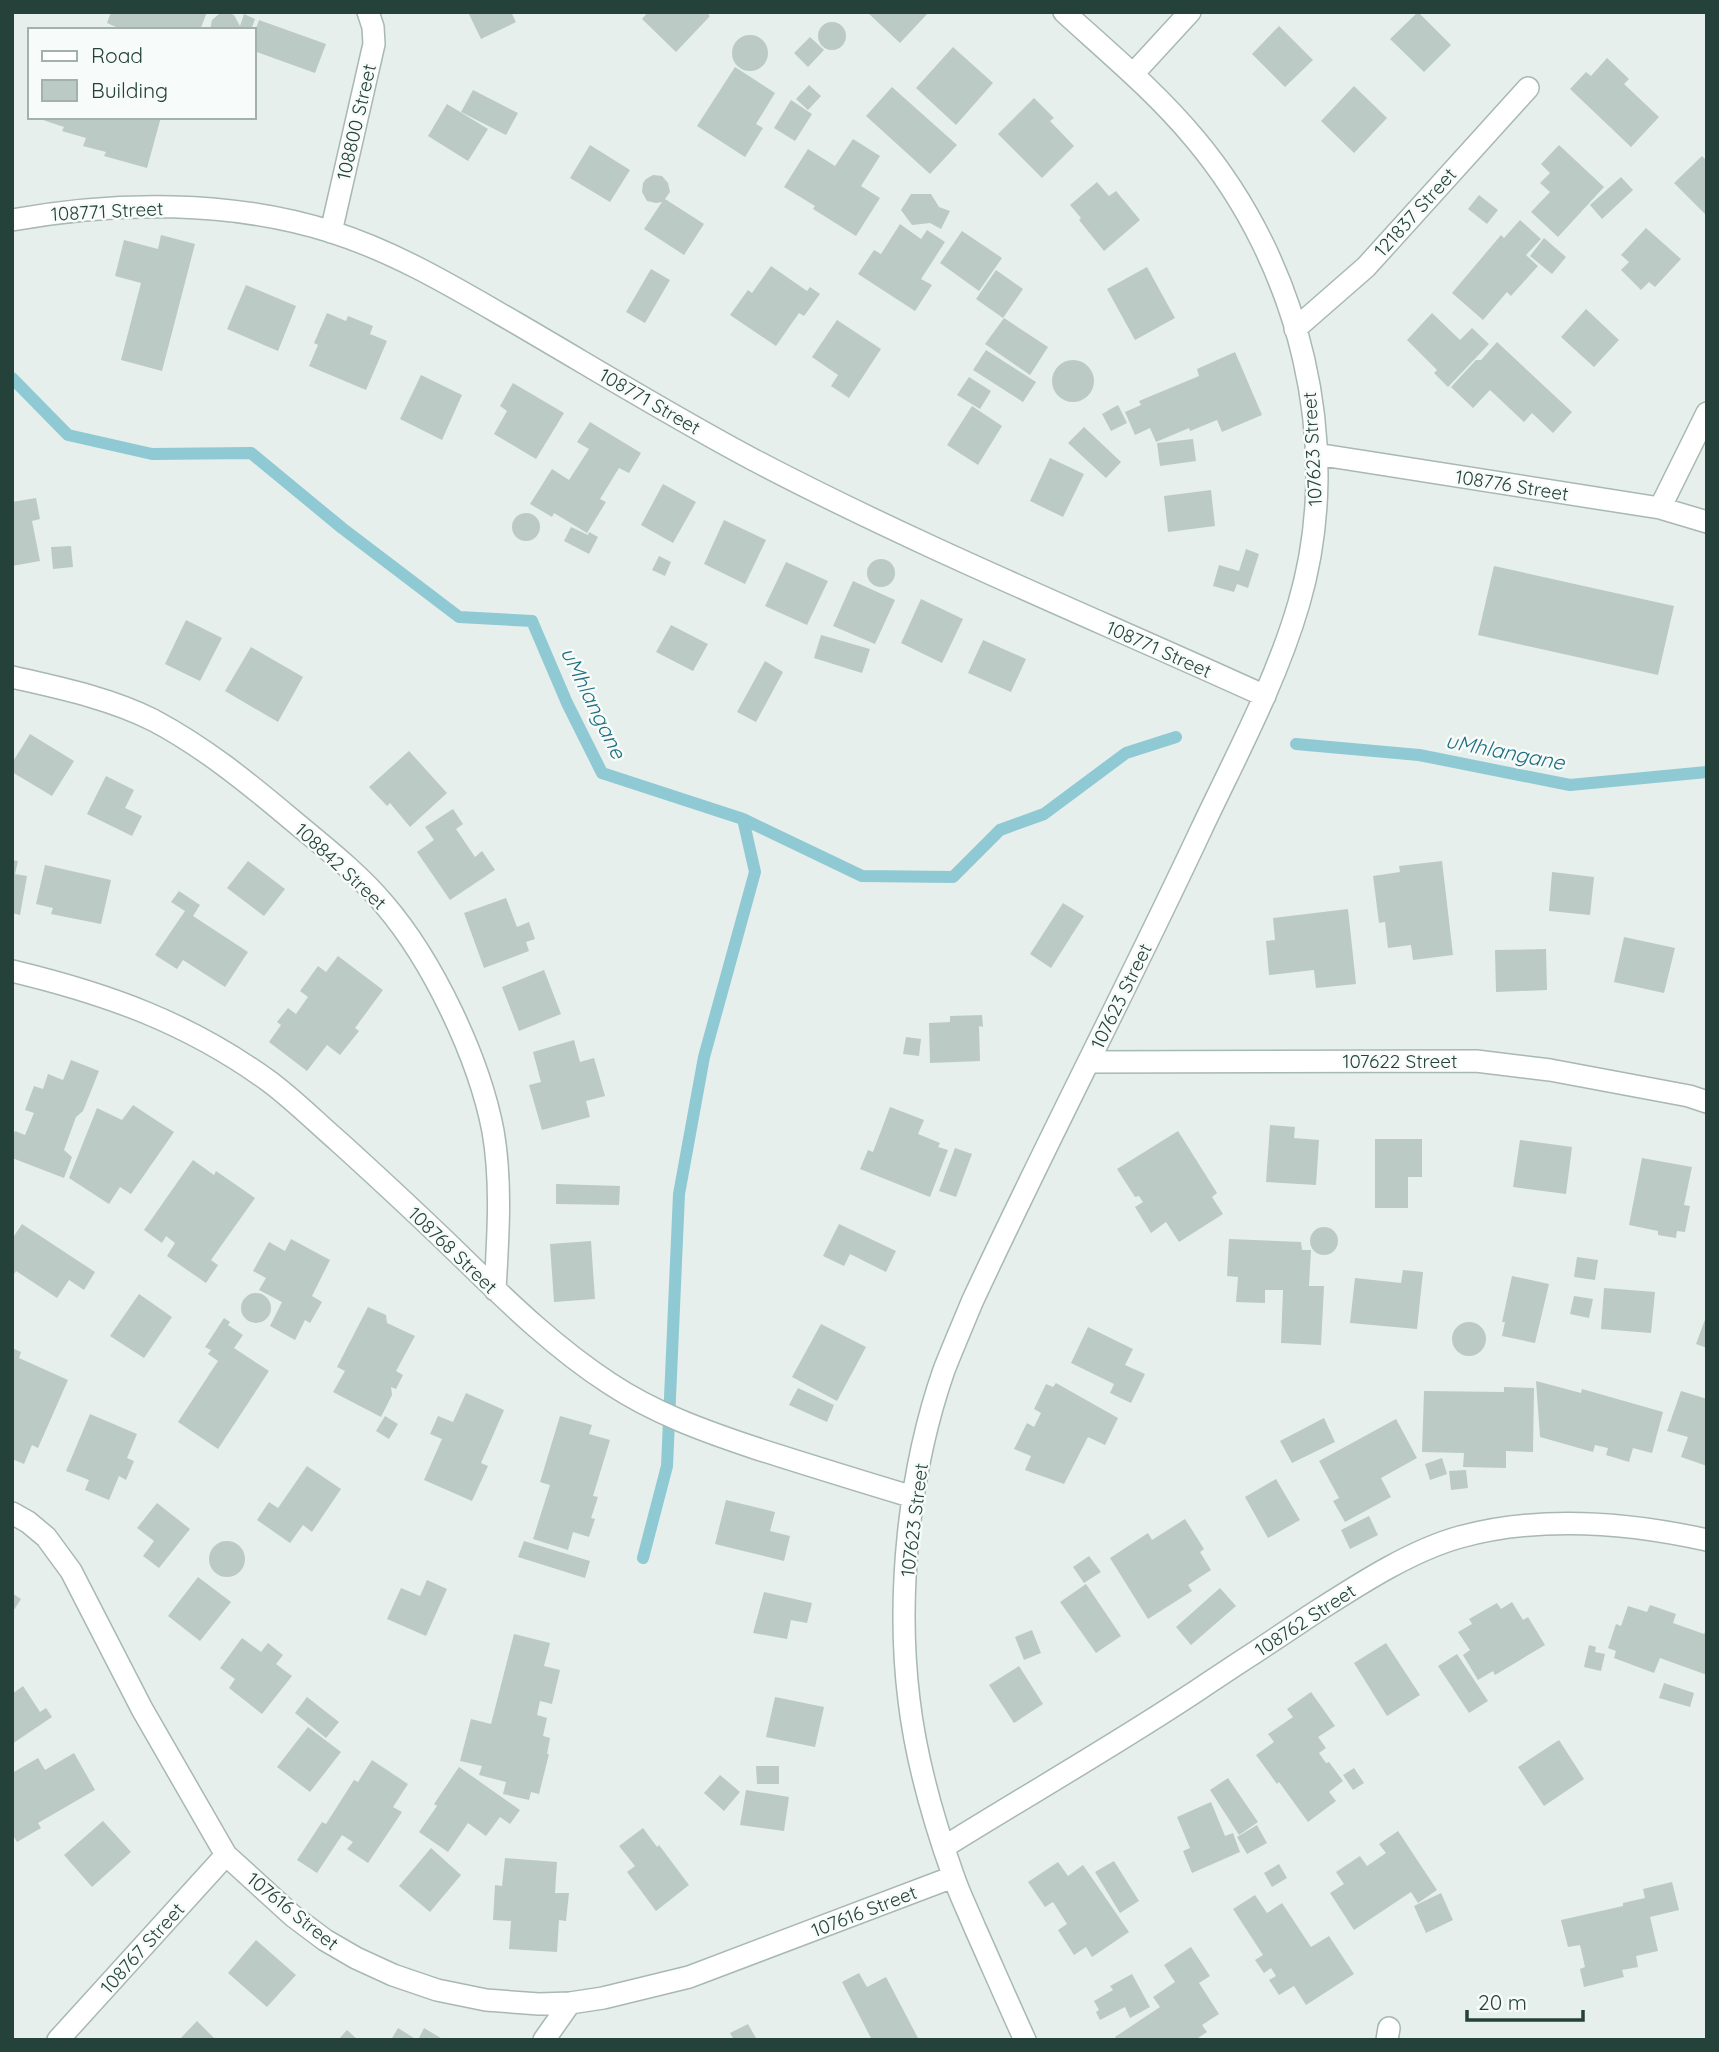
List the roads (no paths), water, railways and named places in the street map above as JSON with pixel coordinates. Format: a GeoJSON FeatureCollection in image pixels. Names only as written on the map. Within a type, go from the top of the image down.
{"type":"FeatureCollection","features":[{"type":"Feature","properties":{"kind":"street","name":"108800 Street"},"geometry":{"type":"LineString","coordinates":[[331,232],[374,44],[373,27],[368,12]]}},
{"type":"Feature","properties":{"kind":"street","name":"107623 Street"},"geometry":{"type":"LineString","coordinates":[[1025,2040],[953,1877],[918,1752],[909,1699],[905,1600],[913,1497],[934,1403],[959,1333],[1265,696],[1285,645],[1308,569],[1316,522],[1318,484],[1310,391],[1295,329],[1274,268],[1244,208],[1196,140],[1133,75],[1064,12]]}},
{"type":"Feature","properties":{"kind":"street"},"geometry":{"type":"LineString","coordinates":[[1133,75],[1190,12]]}},
{"type":"Feature","properties":{"kind":"street","name":"121837 Street"},"geometry":{"type":"LineString","coordinates":[[1295,329],[1366,267],[1528,88]]}},
{"type":"Feature","properties":{"kind":"street","name":"108771 Street"},"geometry":{"type":"LineString","coordinates":[[12,219],[86,210],[222,210],[331,232],[374,248],[439,278],[755,460],[935,548],[1265,696]]}},
{"type":"Feature","properties":{"kind":"street"},"geometry":{"type":"LineString","coordinates":[[1660,508],[1707,413]]}},
{"type":"Feature","properties":{"kind":"street","name":"108776 Street"},"geometry":{"type":"LineString","coordinates":[[1316,454],[1660,508],[1707,522]]}},
{"type":"Feature","properties":{"kind":"street","name":"108842 Street"},"geometry":{"type":"LineString","coordinates":[[12,677],[104,699],[153,720],[209,753],[238,774],[357,876],[407,933],[438,984],[463,1040],[481,1085],[493,1132],[499,1198],[495,1290]]}},
{"type":"Feature","properties":{"kind":"street","name":"108768 Street"},"geometry":{"type":"LineString","coordinates":[[12,971],[100,995],[142,1010],[185,1029],[271,1083],[385,1184],[520,1314],[568,1354],[645,1406],[702,1430],[913,1497]]}},
{"type":"Feature","properties":{"kind":"street","name":"107622 Street"},"geometry":{"type":"LineString","coordinates":[[1089,1062],[1476,1061],[1562,1072],[1689,1096],[1707,1102]]}},
{"type":"Feature","properties":{"kind":"street","name":"107616 Street"},"geometry":{"type":"LineString","coordinates":[[12,1513],[28,1522],[46,1538],[66,1563],[142,1709],[226,1855],[311,1930],[342,1951],[375,1968],[436,1990],[486,2000],[539,2004],[570,2003],[635,1991],[689,1977],[953,1877]]}},
{"type":"Feature","properties":{"kind":"street","name":"108762 Street"},"geometry":{"type":"LineString","coordinates":[[944,1847],[1183,1700],[1366,1580],[1459,1537],[1508,1527],[1562,1523],[1671,1532],[1707,1540]]}},
{"type":"Feature","properties":{"kind":"street","name":"108767 Street"},"geometry":{"type":"LineString","coordinates":[[58,2040],[226,1855]]}},
{"type":"Feature","properties":{"kind":"street"},"geometry":{"type":"LineString","coordinates":[[544,2040],[570,2003]]}},
{"type":"Feature","properties":{"kind":"waterway","name":"uMhlangane"},"geometry":{"type":"LineString","coordinates":[[12,378],[68,435],[152,454],[251,453],[342,528],[459,617],[532,621],[567,703],[602,773],[743,819],[862,876],[953,877],[1000,830],[1044,814],[1126,753],[1176,737]]}},
{"type":"Feature","properties":{"kind":"waterway","name":"uMhlangane"},"geometry":{"type":"LineString","coordinates":[[1296,744],[1419,755],[1570,785],[1707,772]]}},
{"type":"Feature","properties":{"kind":"waterway"},"geometry":{"type":"LineString","coordinates":[[643,1558],[667,1466],[679,1194],[704,1057],[755,872],[743,819]]}}]}
